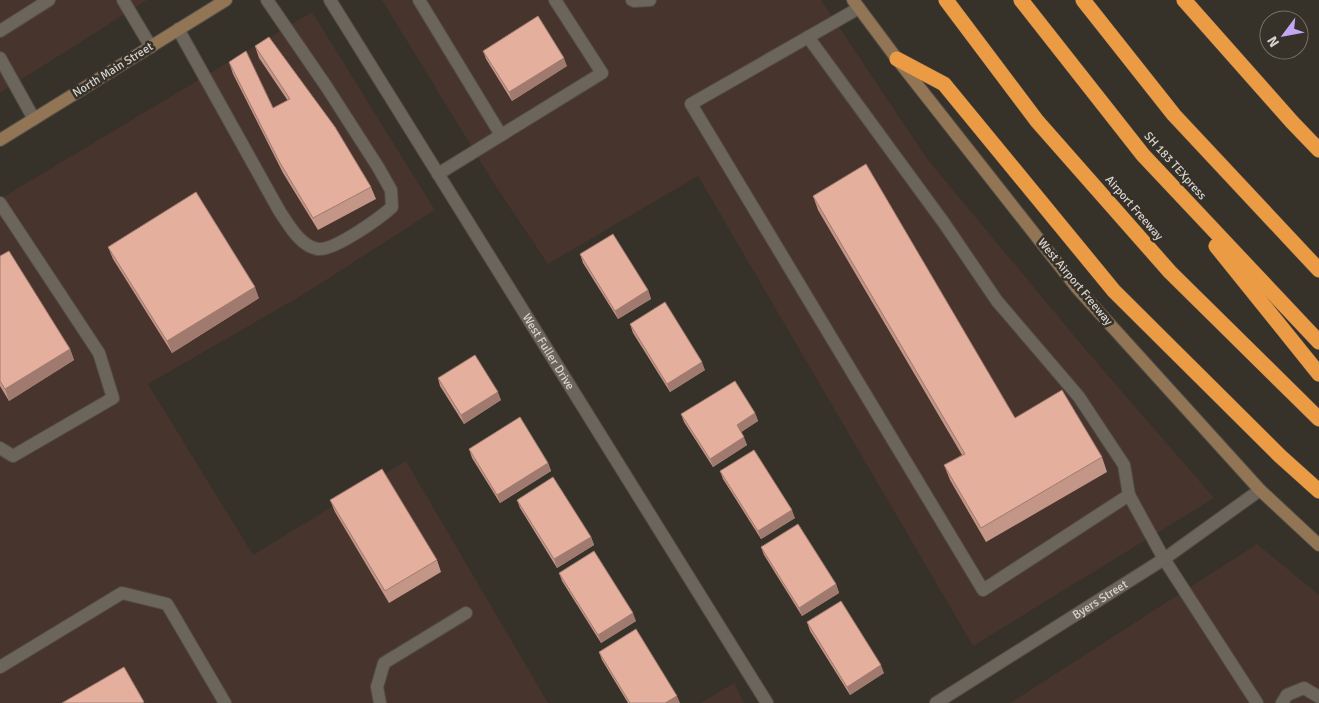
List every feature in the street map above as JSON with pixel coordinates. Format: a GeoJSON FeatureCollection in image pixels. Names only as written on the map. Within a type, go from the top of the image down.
{"type":"FeatureCollection","features":[{"type":"Feature","properties":{"kind":"highway","name":"Airport Freeway"},"geometry":{"type":"LineString","coordinates":[[946,0],[1037,121],[1170,272],[1319,420]]}},
{"type":"Feature","properties":{"kind":"highway","name":"SH 183 TEXpress"},"geometry":{"type":"LineString","coordinates":[[1021,0],[1143,155],[1319,342]]}},
{"type":"Feature","properties":{"kind":"highway"},"geometry":{"type":"LineString","coordinates":[[1083,0],[1174,115],[1319,270]]}},
{"type":"Feature","properties":{"kind":"highway"},"geometry":{"type":"LineString","coordinates":[[1184,0],[1319,150]]}},
{"type":"Feature","properties":{"kind":"highway"},"geometry":{"type":"LineString","coordinates":[[897,59],[944,84],[1114,290],[1280,456],[1319,491]]}},
{"type":"Feature","properties":{"kind":"highway"},"geometry":{"type":"LineString","coordinates":[[1143,155],[1319,374]]}},
{"type":"Feature","properties":{"kind":"main road","name":"North Main Street"},"geometry":{"type":"LineString","coordinates":[[0,140],[226,0]]}},
{"type":"Feature","properties":{"kind":"main road","name":"West Airport Freeway"},"geometry":{"type":"LineString","coordinates":[[856,4],[1077,288],[1260,490],[1319,545]]}},
{"type":"Feature","properties":{"kind":"street"},"geometry":{"type":"LineString","coordinates":[[0,31],[49,0]]}},
{"type":"Feature","properties":{"kind":"street"},"geometry":{"type":"LineString","coordinates":[[123,0],[151,46]]}},
{"type":"Feature","properties":{"kind":"street"},"geometry":{"type":"LineString","coordinates":[[178,29],[285,220],[303,242],[318,249],[331,247],[380,219],[392,207],[391,190],[378,166],[326,86],[267,0]]}},
{"type":"Feature","properties":{"kind":"street","name":"West Fuller Drive"},"geometry":{"type":"LineString","coordinates":[[330,0],[767,703]]}},
{"type":"Feature","properties":{"kind":"street"},"geometry":{"type":"LineString","coordinates":[[419,0],[501,135]]}},
{"type":"Feature","properties":{"kind":"street"},"geometry":{"type":"LineString","coordinates":[[438,174],[602,73],[555,0]]}},
{"type":"Feature","properties":{"kind":"street"},"geometry":{"type":"LineString","coordinates":[[632,0],[650,0]]}},
{"type":"Feature","properties":{"kind":"street"},"geometry":{"type":"LineString","coordinates":[[856,4],[808,37],[690,104],[983,590],[1129,495]]}},
{"type":"Feature","properties":{"kind":"street"},"geometry":{"type":"LineString","coordinates":[[808,37],[944,223],[997,301],[1079,397],[1124,465],[1129,495],[1164,559],[1257,703]]}},
{"type":"Feature","properties":{"kind":"street"},"geometry":{"type":"LineString","coordinates":[[0,58],[34,119]]}},
{"type":"Feature","properties":{"kind":"street"},"geometry":{"type":"LineString","coordinates":[[0,203],[99,352],[113,398],[13,456],[0,448]]}},
{"type":"Feature","properties":{"kind":"street","name":"Byers Street"},"geometry":{"type":"LineString","coordinates":[[943,701],[1164,559],[1260,490]]}},
{"type":"Feature","properties":{"kind":"street"},"geometry":{"type":"LineString","coordinates":[[0,667],[122,593],[167,604],[225,703]]}},
{"type":"Feature","properties":{"kind":"street"},"geometry":{"type":"LineString","coordinates":[[380,703],[377,687],[384,663],[466,613]]}},
{"type":"Feature","properties":{"kind":"street"},"geometry":{"type":"LineString","coordinates":[[1282,703],[1287,695],[1304,688],[1319,697]]}},
{"type":"Feature","properties":{"kind":"shaded area"},"geometry":{"type":"Polygon","coordinates":[[[0,0],[147,0],[0,93],[0,0]]]}},
{"type":"Feature","properties":{"kind":"shaded area"},"geometry":{"type":"Polygon","coordinates":[[[382,0],[821,0],[928,160],[1086,350],[1214,498],[973,646],[698,176],[548,264],[495,185],[382,0]]]}},
{"type":"Feature","properties":{"kind":"shaded area"},"geometry":{"type":"Polygon","coordinates":[[[312,12],[435,210],[304,294],[148,384],[253,555],[406,461],[548,703],[0,703],[0,199],[312,12]]]}},
{"type":"Feature","properties":{"kind":"shaded area"},"geometry":{"type":"Polygon","coordinates":[[[1257,544],[1319,595],[1319,703],[1010,703],[1257,544]]]}},
{"type":"Feature","properties":{"kind":"shaded area"},"geometry":{"type":"Polygon","coordinates":[[[734,683],[744,703],[700,703],[734,683]]]}},
{"type":"Feature","properties":{"kind":"building"},"geometry":{"type":"Polygon","coordinates":[[[538,16],[564,58],[509,92],[483,51],[538,16]]]}},
{"type":"Feature","properties":{"kind":"building"},"geometry":{"type":"Polygon","coordinates":[[[269,37],[335,127],[371,187],[313,218],[279,161],[229,62],[246,51],[273,108],[290,99],[255,46],[269,37]]]}},
{"type":"Feature","properties":{"kind":"building"},"geometry":{"type":"Polygon","coordinates":[[[866,164],[1015,418],[1062,390],[1102,457],[981,528],[944,465],[965,454],[813,196],[866,164]]]}},
{"type":"Feature","properties":{"kind":"building"},"geometry":{"type":"Polygon","coordinates":[[[196,192],[255,287],[167,341],[108,247],[196,192]]]}},
{"type":"Feature","properties":{"kind":"building"},"geometry":{"type":"Polygon","coordinates":[[[613,234],[648,290],[615,311],[580,254],[613,234]]]}},
{"type":"Feature","properties":{"kind":"building"},"geometry":{"type":"Polygon","coordinates":[[[9,251],[70,349],[5,389],[0,381],[0,256],[9,251]]]}},
{"type":"Feature","properties":{"kind":"building"},"geometry":{"type":"Polygon","coordinates":[[[665,302],[702,362],[667,384],[630,324],[665,302]]]}},
{"type":"Feature","properties":{"kind":"building"},"geometry":{"type":"Polygon","coordinates":[[[475,355],[498,392],[461,415],[438,378],[475,355]]]}},
{"type":"Feature","properties":{"kind":"building"},"geometry":{"type":"Polygon","coordinates":[[[735,381],[755,413],[737,425],[744,437],[710,459],[681,414],[735,381]]]}},
{"type":"Feature","properties":{"kind":"building"},"geometry":{"type":"Polygon","coordinates":[[[520,417],[548,463],[497,495],[469,449],[520,417]]]}},
{"type":"Feature","properties":{"kind":"building"},"geometry":{"type":"Polygon","coordinates":[[[754,450],[792,510],[758,531],[720,471],[754,450]]]}},
{"type":"Feature","properties":{"kind":"building"},"geometry":{"type":"Polygon","coordinates":[[[382,469],[437,560],[385,591],[330,500],[382,469]]]}},
{"type":"Feature","properties":{"kind":"building"},"geometry":{"type":"Polygon","coordinates":[[[553,477],[591,537],[554,559],[517,500],[553,477]]]}},
{"type":"Feature","properties":{"kind":"building"},"geometry":{"type":"Polygon","coordinates":[[[798,524],[836,584],[799,608],[761,547],[798,524]]]}},
{"type":"Feature","properties":{"kind":"building"},"geometry":{"type":"Polygon","coordinates":[[[594,551],[633,613],[598,635],[559,573],[594,551]]]}},
{"type":"Feature","properties":{"kind":"building"},"geometry":{"type":"Polygon","coordinates":[[[841,601],[881,665],[847,687],[807,622],[841,601]]]}},
{"type":"Feature","properties":{"kind":"building"},"geometry":{"type":"Polygon","coordinates":[[[636,629],[677,696],[665,703],[630,703],[599,652],[636,629]]]}},
{"type":"Feature","properties":{"kind":"building"},"geometry":{"type":"Polygon","coordinates":[[[124,667],[144,702],[62,703],[124,667]]]}}]}
